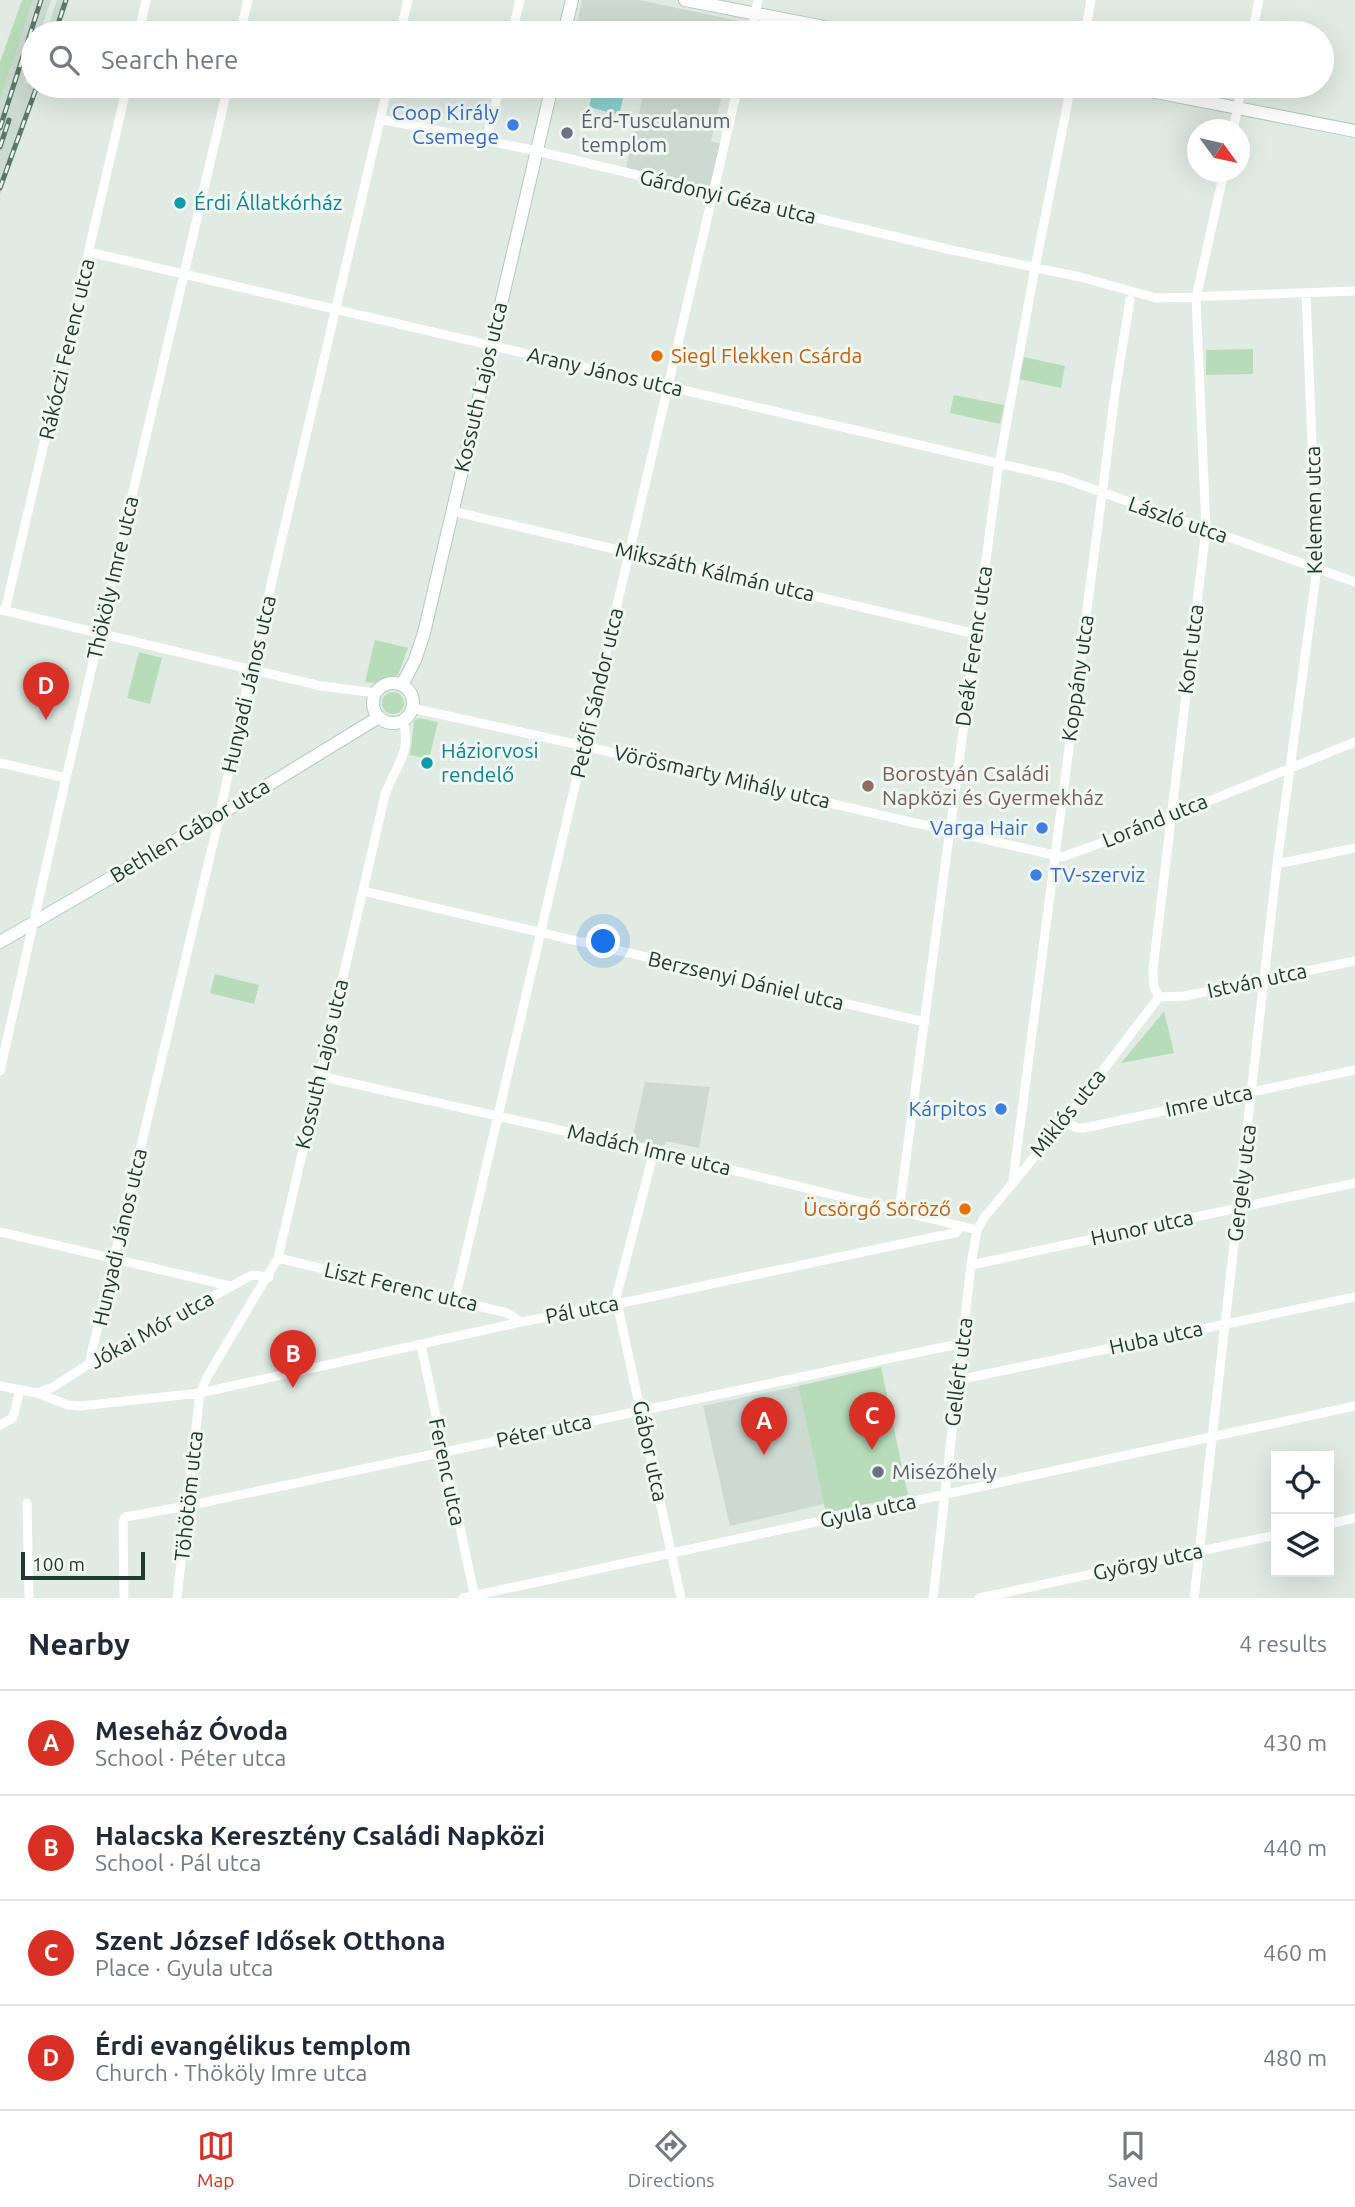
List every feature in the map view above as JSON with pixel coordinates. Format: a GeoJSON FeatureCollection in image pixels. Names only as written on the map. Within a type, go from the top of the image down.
{"type":"FeatureCollection","features":[{"type":"Feature","properties":{"kind":"street"},"geometry":{"type":"LineString","coordinates":[[142,21],[146,0]]}},
{"type":"Feature","properties":{"kind":"street"},"geometry":{"type":"LineString","coordinates":[[243,21],[248,0]]}},
{"type":"Feature","properties":{"kind":"street"},"geometry":{"type":"LineString","coordinates":[[403,21],[408,0]]}},
{"type":"Feature","properties":{"kind":"street"},"geometry":{"type":"LineString","coordinates":[[515,21],[520,0]]}},
{"type":"Feature","properties":{"kind":"street"},"geometry":{"type":"LineString","coordinates":[[567,21],[572,0]]}},
{"type":"Feature","properties":{"kind":"street"},"geometry":{"type":"LineString","coordinates":[[685,0],[792,21]]}},
{"type":"Feature","properties":{"kind":"street"},"geometry":{"type":"LineString","coordinates":[[754,21],[758,0]]}},
{"type":"Feature","properties":{"kind":"street"},"geometry":{"type":"LineString","coordinates":[[1087,21],[1091,0]]}},
{"type":"Feature","properties":{"kind":"street"},"geometry":{"type":"LineString","coordinates":[[1255,21],[1259,0]]}},
{"type":"Feature","properties":{"kind":"street","name":"Rákóczi Ferenc utca"},"geometry":{"type":"LineString","coordinates":[[3,611],[124,98]]}},
{"type":"Feature","properties":{"kind":"street","name":"Thököly Imre utca"},"geometry":{"type":"LineString","coordinates":[[0,1071],[225,98]]}},
{"type":"Feature","properties":{"kind":"street","name":"Hunyadi János utca"},"geometry":{"type":"LineString","coordinates":[[89,1364],[116,1259],[384,98]]}},
{"type":"Feature","properties":{"kind":"street"},"geometry":{"type":"LineString","coordinates":[[486,141],[497,98]]}},
{"type":"Feature","properties":{"kind":"street","name":"Kossuth Lajos utca"},"geometry":{"type":"LineString","coordinates":[[402,685],[415,660],[424,633],[549,98]]}},
{"type":"Feature","properties":{"kind":"street","name":"Petőfi Sándor utca"},"geometry":{"type":"LineString","coordinates":[[455,1300],[735,98]]}},
{"type":"Feature","properties":{"kind":"street","name":"Deák Ferenc utca"},"geometry":{"type":"LineString","coordinates":[[899,1211],[999,463],[1069,98]]}},
{"type":"Feature","properties":{"kind":"street"},"geometry":{"type":"LineString","coordinates":[[1186,98],[1355,131]]}},
{"type":"Feature","properties":{"kind":"street"},"geometry":{"type":"LineString","coordinates":[[1235,119],[1239,98]]}},
{"type":"Feature","properties":{"kind":"street","name":"Gárdonyi Géza utca"},"geometry":{"type":"LineString","coordinates":[[380,119],[537,151],[1080,277],[1156,298]]}},
{"type":"Feature","properties":{"kind":"street","name":"Kont utca"},"geometry":{"type":"LineString","coordinates":[[1159,997],[1154,987],[1153,969],[1206,529],[1196,298],[1222,182]]}},
{"type":"Feature","properties":{"kind":"street","name":"Arany János utca"},"geometry":{"type":"LineString","coordinates":[[89,252],[999,463]]}},
{"type":"Feature","properties":{"kind":"street"},"geometry":{"type":"LineString","coordinates":[[1119,289],[1129,300],[1140,302],[1156,298],[1355,291]]}},
{"type":"Feature","properties":{"kind":"street","name":"Kelemen utca"},"geometry":{"type":"LineString","coordinates":[[1291,767],[1317,568],[1306,293]]}},
{"type":"Feature","properties":{"kind":"street","name":"Koppány utca"},"geometry":{"type":"LineString","coordinates":[[1013,1180],[1129,300]]}},
{"type":"Feature","properties":{"kind":"street","name":"László utca"},"geometry":{"type":"LineString","coordinates":[[999,463],[1062,478],[1355,582]]}},
{"type":"Feature","properties":{"kind":"street","name":"Mikszáth Kálmán utca"},"geometry":{"type":"LineString","coordinates":[[453,511],[976,634]]}},
{"type":"Feature","properties":{"kind":"street"},"geometry":{"type":"LineString","coordinates":[[3,611],[321,687],[376,693],[390,684],[402,685],[411,695],[412,708],[403,721],[390,723],[379,717],[374,705],[376,693]]}},
{"type":"Feature","properties":{"kind":"street","name":"Vörösmarty Mihály utca"},"geometry":{"type":"LineString","coordinates":[[412,708],[949,830]]}},
{"type":"Feature","properties":{"kind":"street","name":"Bethlen Gábor utca"},"geometry":{"type":"LineString","coordinates":[[0,943],[219,815],[379,717]]}},
{"type":"Feature","properties":{"kind":"street","name":"Kossuth Lajos utca"},"geometry":{"type":"LineString","coordinates":[[200,1393],[207,1377],[269,1278],[278,1258],[385,795],[404,756],[406,740],[403,721]]}},
{"type":"Feature","properties":{"kind":"street","name":"Loránd utca"},"geometry":{"type":"LineString","coordinates":[[949,830],[1055,856],[1066,856],[1355,742]]}},
{"type":"Feature","properties":{"kind":"street"},"geometry":{"type":"LineString","coordinates":[[0,762],[66,778]]}},
{"type":"Feature","properties":{"kind":"street","name":"Gergely utca"},"geometry":{"type":"LineString","coordinates":[[1194,1598],[1291,767]]}},
{"type":"Feature","properties":{"kind":"street"},"geometry":{"type":"LineString","coordinates":[[1278,864],[1355,848]]}},
{"type":"Feature","properties":{"kind":"street","name":"Berzsenyi Dániel utca"},"geometry":{"type":"LineString","coordinates":[[363,891],[925,1022]]}},
{"type":"Feature","properties":{"kind":"street","name":"István utca"},"geometry":{"type":"LineString","coordinates":[[1159,997],[1185,996],[1355,961]]}},
{"type":"Feature","properties":{"kind":"street","name":"Miklós utca"},"geometry":{"type":"LineString","coordinates":[[977,1230],[1013,1180],[1063,1121],[1159,997]]}},
{"type":"Feature","properties":{"kind":"street","name":"Imre utca"},"geometry":{"type":"LineString","coordinates":[[1063,1121],[1071,1126],[1084,1128],[1355,1070]]}},
{"type":"Feature","properties":{"kind":"street","name":"Madách Imre utca"},"geometry":{"type":"LineString","coordinates":[[319,1076],[654,1151],[977,1230]]}},
{"type":"Feature","properties":{"kind":"street"},"geometry":{"type":"LineString","coordinates":[[617,1304],[616,1293],[654,1151]]}},
{"type":"Feature","properties":{"kind":"street","name":"Hunor utca"},"geometry":{"type":"LineString","coordinates":[[971,1265],[1355,1182]]}},
{"type":"Feature","properties":{"kind":"street","name":"Pál utca"},"geometry":{"type":"LineString","coordinates":[[0,1386],[37,1393],[68,1405],[80,1406],[200,1393],[521,1322],[956,1233],[960,1226]]}},
{"type":"Feature","properties":{"kind":"street","name":"Gellért utca"},"geometry":{"type":"LineString","coordinates":[[933,1598],[977,1230]]}},
{"type":"Feature","properties":{"kind":"street"},"geometry":{"type":"LineString","coordinates":[[0,1232],[230,1286]]}},
{"type":"Feature","properties":{"kind":"street","name":"Liszt Ferenc utca"},"geometry":{"type":"LineString","coordinates":[[278,1258],[507,1313],[521,1322]]}},
{"type":"Feature","properties":{"kind":"street","name":"Jókai Mór utca"},"geometry":{"type":"LineString","coordinates":[[37,1393],[53,1387],[89,1364],[251,1275],[269,1278]]}},
{"type":"Feature","properties":{"kind":"street","name":"Huba utca"},"geometry":{"type":"LineString","coordinates":[[958,1380],[1355,1297]]}},
{"type":"Feature","properties":{"kind":"street","name":"Gábor utca"},"geometry":{"type":"LineString","coordinates":[[617,1304],[681,1598]]}},
{"type":"Feature","properties":{"kind":"street","name":"Péter utca"},"geometry":{"type":"LineString","coordinates":[[124,1598],[122,1523],[125,1517],[963,1343]]}},
{"type":"Feature","properties":{"kind":"street","name":"Ferenc utca"},"geometry":{"type":"LineString","coordinates":[[421,1345],[474,1597]]}},
{"type":"Feature","properties":{"kind":"street"},"geometry":{"type":"LineString","coordinates":[[0,1425],[13,1418],[20,1389]]}},
{"type":"Feature","properties":{"kind":"street","name":"Töhötöm utca"},"geometry":{"type":"LineString","coordinates":[[177,1598],[200,1393]]}},
{"type":"Feature","properties":{"kind":"street","name":"Gyula utca"},"geometry":{"type":"LineString","coordinates":[[463,1598],[1355,1406]]}},
{"type":"Feature","properties":{"kind":"street"},"geometry":{"type":"LineString","coordinates":[[27,1503],[29,1598]]}},
{"type":"Feature","properties":{"kind":"street"},"geometry":{"type":"LineString","coordinates":[[1334,1523],[1355,1518]]}},
{"type":"Feature","properties":{"kind":"street","name":"György utca"},"geometry":{"type":"LineString","coordinates":[[979,1598],[1271,1536]]}},
{"type":"Feature","properties":{"kind":"shaded area"},"geometry":{"type":"Polygon","coordinates":[[[33,0],[51,0],[44,21],[26,21],[33,0]]]}},
{"type":"Feature","properties":{"kind":"shaded area"},"geometry":{"type":"Polygon","coordinates":[[[57,0],[69,0],[62,21],[50,21],[57,0]]]}},
{"type":"Feature","properties":{"kind":"shaded area"},"geometry":{"type":"Polygon","coordinates":[[[582,0],[639,0],[739,21],[578,21],[582,0]]]}},
{"type":"Feature","properties":{"kind":"shaded area"},"geometry":{"type":"Polygon","coordinates":[[[21,37],[21,98],[36,98],[0,196],[0,101],[21,37]]]}},
{"type":"Feature","properties":{"kind":"shaded area"},"geometry":{"type":"Polygon","coordinates":[[[643,98],[721,98],[711,141],[724,145],[712,193],[625,172],[643,98]]]}},
{"type":"Feature","properties":{"kind":"shaded area"},"geometry":{"type":"Polygon","coordinates":[[[645,1082],[710,1087],[699,1148],[666,1141],[664,1147],[632,1140],[645,1082]]]}},
{"type":"Feature","properties":{"kind":"shaded area"},"geometry":{"type":"Polygon","coordinates":[[[798,1386],[824,1504],[730,1526],[703,1406],[798,1386]]]}},
{"type":"Feature","properties":{"kind":"green space"},"geometry":{"type":"Polygon","coordinates":[[[22,0],[33,0],[26,21],[21,21],[21,37],[0,101],[0,62],[22,0]]]}},
{"type":"Feature","properties":{"kind":"green space"},"geometry":{"type":"Polygon","coordinates":[[[1253,349],[1253,374],[1206,375],[1206,350],[1253,349]]]}},
{"type":"Feature","properties":{"kind":"green space"},"geometry":{"type":"Polygon","coordinates":[[[1024,357],[1065,366],[1061,388],[1019,379],[1024,357]]]}},
{"type":"Feature","properties":{"kind":"green space"},"geometry":{"type":"Polygon","coordinates":[[[954,395],[1004,405],[1000,424],[950,413],[954,395]]]}},
{"type":"Feature","properties":{"kind":"green space"},"geometry":{"type":"Polygon","coordinates":[[[375,640],[408,648],[398,675],[375,683],[365,682],[375,640]]]}},
{"type":"Feature","properties":{"kind":"green space"},"geometry":{"type":"Polygon","coordinates":[[[139,652],[162,658],[150,704],[127,698],[139,652]]]}},
{"type":"Feature","properties":{"kind":"green space"},"geometry":{"type":"Polygon","coordinates":[[[389,692],[397,692],[404,699],[404,707],[397,714],[389,714],[382,707],[382,699],[389,692]]]}},
{"type":"Feature","properties":{"kind":"green space"},"geometry":{"type":"Polygon","coordinates":[[[419,718],[438,722],[429,759],[410,755],[414,721],[419,718]]]}},
{"type":"Feature","properties":{"kind":"green space"},"geometry":{"type":"Polygon","coordinates":[[[215,974],[259,985],[254,1004],[210,993],[215,974]]]}},
{"type":"Feature","properties":{"kind":"green space"},"geometry":{"type":"Polygon","coordinates":[[[1164,1011],[1174,1053],[1121,1063],[1162,1014],[1164,1011]]]}},
{"type":"Feature","properties":{"kind":"green space"},"geometry":{"type":"Polygon","coordinates":[[[881,1367],[908,1495],[826,1513],[798,1386],[881,1367]]]}},
{"type":"Feature","properties":{"kind":"water"},"geometry":{"type":"Polygon","coordinates":[[[591,98],[623,98],[619,115],[589,107],[591,98]]]}},
{"type":"Feature","properties":{"kind":"railway"},"geometry":{"type":"LineString","coordinates":[[34,21],[41,0]]}},
{"type":"Feature","properties":{"kind":"railway"},"geometry":{"type":"LineString","coordinates":[[59,21],[66,0]]}},
{"type":"Feature","properties":{"kind":"railway"},"geometry":{"type":"LineString","coordinates":[[0,128],[21,62]]}},
{"type":"Feature","properties":{"kind":"railway"},"geometry":{"type":"LineString","coordinates":[[0,188],[33,98]]}},
{"type":"Feature","properties":{"kind":"railway"},"geometry":{"type":"LineString","coordinates":[[0,147],[9,120]]}},
{"type":"Feature","properties":{"kind":"place","name":"Coop Király Csemege"},"geometry":{"type":"Point","coordinates":[513,125]}},
{"type":"Feature","properties":{"kind":"place","name":"Érd-Tusculanum templom"},"geometry":{"type":"Point","coordinates":[567,133]}},
{"type":"Feature","properties":{"kind":"place","name":"Érdi Állatkórház"},"geometry":{"type":"Point","coordinates":[180,203]}},
{"type":"Feature","properties":{"kind":"place","name":"Siegl Flekken Csárda"},"geometry":{"type":"Point","coordinates":[657,356]}},
{"type":"Feature","properties":{"kind":"place","name":"Érdi evangélikus templom"},"geometry":{"type":"Point","coordinates":[46,720]}},
{"type":"Feature","properties":{"kind":"place","name":"Háziorvosi rendelő"},"geometry":{"type":"Point","coordinates":[427,763]}},
{"type":"Feature","properties":{"kind":"place","name":"Borostyán Családi Napközi és Gyermekház"},"geometry":{"type":"Point","coordinates":[868,786]}},
{"type":"Feature","properties":{"kind":"place","name":"Varga Hair"},"geometry":{"type":"Point","coordinates":[1042,828]}},
{"type":"Feature","properties":{"kind":"place","name":"TV-szerviz"},"geometry":{"type":"Point","coordinates":[1036,875]}},
{"type":"Feature","properties":{"kind":"place","name":"Kárpitos"},"geometry":{"type":"Point","coordinates":[1001,1109]}},
{"type":"Feature","properties":{"kind":"place","name":"Ücsörgő Söröző"},"geometry":{"type":"Point","coordinates":[965,1209]}},
{"type":"Feature","properties":{"kind":"place","name":"Halacska Keresztény Családi Napközi"},"geometry":{"type":"Point","coordinates":[293,1388]}},
{"type":"Feature","properties":{"kind":"place","name":"Szent József Idősek Otthona"},"geometry":{"type":"Point","coordinates":[872,1450]}},
{"type":"Feature","properties":{"kind":"place","name":"Meseház Óvoda"},"geometry":{"type":"Point","coordinates":[764,1455]}},
{"type":"Feature","properties":{"kind":"place","name":"Misézőhely"},"geometry":{"type":"Point","coordinates":[878,1472]}}]}
